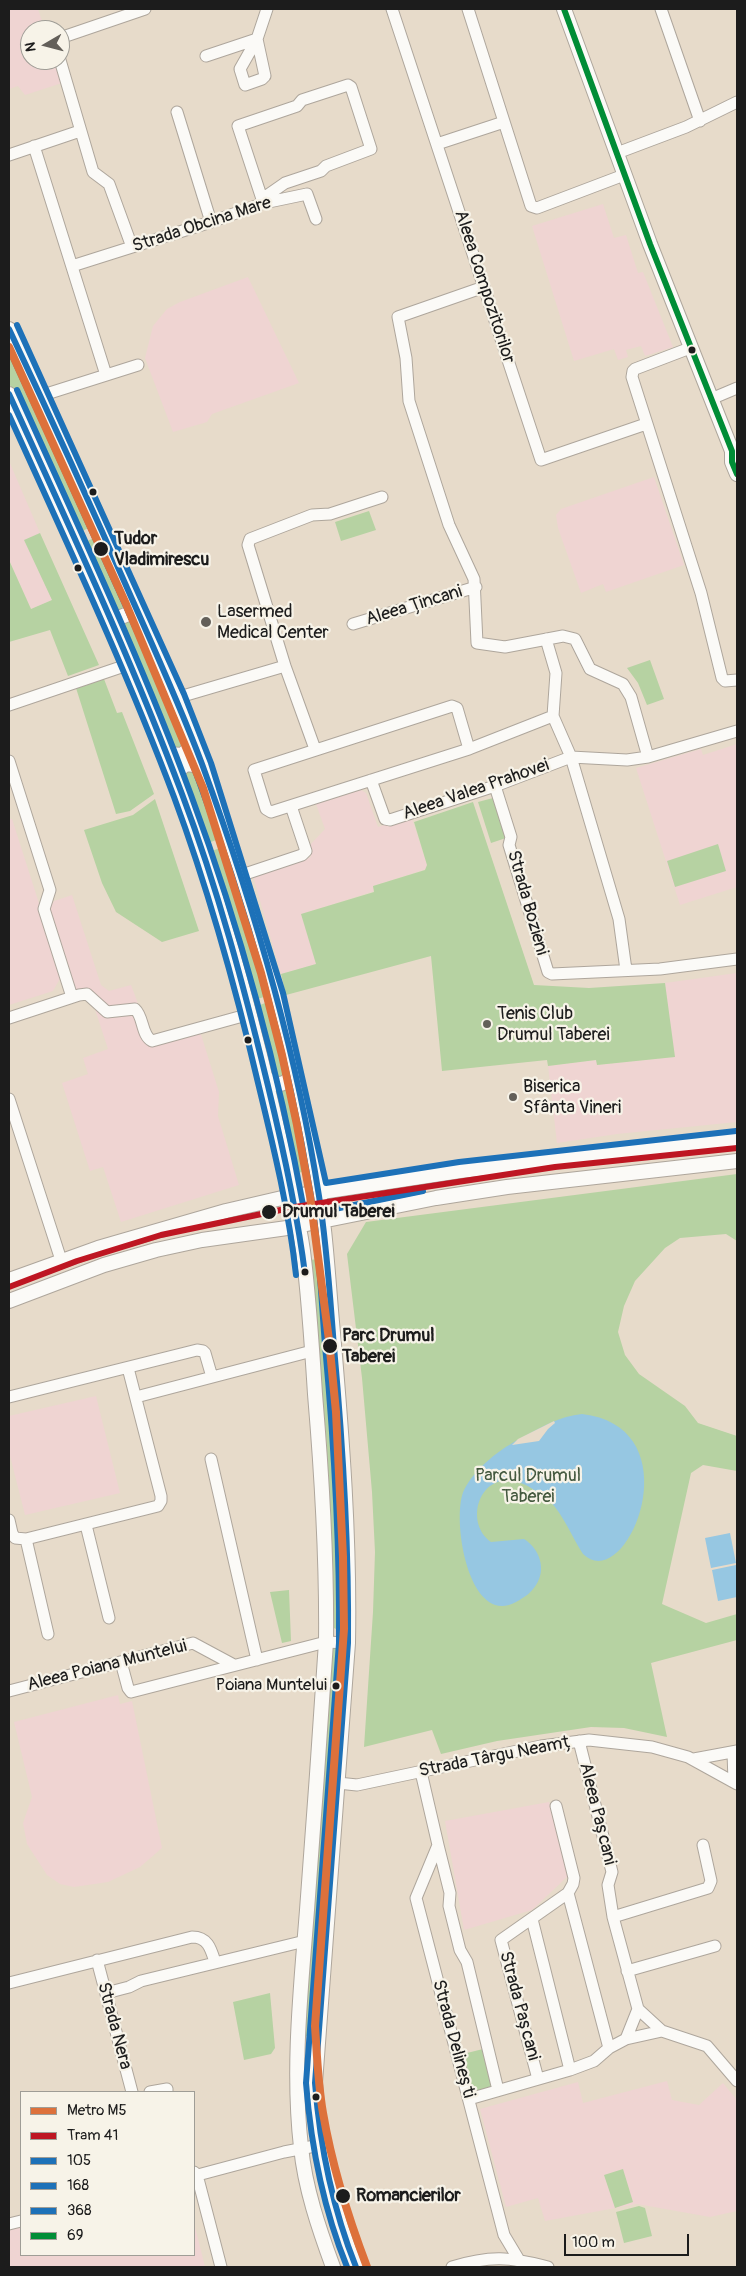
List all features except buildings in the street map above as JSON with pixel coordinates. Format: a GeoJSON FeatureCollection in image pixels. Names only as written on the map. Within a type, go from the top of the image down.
{"type":"FeatureCollection","features":[{"type":"Feature","properties":{"kind":"main road"},"geometry":{"type":"LineString","coordinates":[[564,9],[624,175],[690,348],[734,453],[732,462],[737,474]]}},
{"type":"Feature","properties":{"kind":"main road"},"geometry":{"type":"LineString","coordinates":[[9,329],[137,610],[194,742],[239,876],[275,996],[294,1071],[319,1193],[323,1220],[344,1475],[349,1589],[348,1643],[315,2083],[320,2145],[330,2192],[356,2267]]}},
{"type":"Feature","properties":{"kind":"main road"},"geometry":{"type":"LineString","coordinates":[[9,394],[112,621],[167,754],[219,906],[250,1014],[293,1196],[312,1351],[324,1520],[326,1642],[298,2038],[298,2098],[301,2148],[311,2199],[334,2267]]}},
{"type":"Feature","properties":{"kind":"main road"},"geometry":{"type":"LineString","coordinates":[[112,621],[137,610]]}},
{"type":"Feature","properties":{"kind":"main road"},"geometry":{"type":"LineString","coordinates":[[167,754],[183,755],[194,742]]}},
{"type":"Feature","properties":{"kind":"main road"},"geometry":{"type":"LineString","coordinates":[[175,777],[178,770],[186,764],[202,766]]}},
{"type":"Feature","properties":{"kind":"main road"},"geometry":{"type":"LineString","coordinates":[[266,1078],[273,1083],[282,1084],[289,1079],[294,1071]]}},
{"type":"Feature","properties":{"kind":"main road"},"geometry":{"type":"LineString","coordinates":[[9,1280],[61,1260],[174,1225],[293,1196],[469,1170],[737,1140]]}},
{"type":"Feature","properties":{"kind":"main road"},"geometry":{"type":"LineString","coordinates":[[9,1301],[82,1273],[156,1250],[202,1240],[298,1225],[498,1188],[737,1161]]}},
{"type":"Feature","properties":{"kind":"main road"},"geometry":{"type":"LineString","coordinates":[[298,2038],[305,2043],[310,2043],[317,2038]]}},
{"type":"Feature","properties":{"kind":"street"},"geometry":{"type":"LineString","coordinates":[[70,35],[145,9]]}},
{"type":"Feature","properties":{"kind":"street"},"geometry":{"type":"LineString","coordinates":[[206,56],[257,39],[267,9]]}},
{"type":"Feature","properties":{"kind":"street","name":"Aleea Compozitorilor"},"geometry":{"type":"LineString","coordinates":[[392,9],[542,460],[646,424]]}},
{"type":"Feature","properties":{"kind":"street"},"geometry":{"type":"LineString","coordinates":[[468,9],[529,204],[533,208],[624,175]]}},
{"type":"Feature","properties":{"kind":"street"},"geometry":{"type":"LineString","coordinates":[[661,9],[700,121]]}},
{"type":"Feature","properties":{"kind":"street"},"geometry":{"type":"LineString","coordinates":[[63,70],[93,172],[109,184],[132,247]]}},
{"type":"Feature","properties":{"kind":"street"},"geometry":{"type":"LineString","coordinates":[[348,85],[353,89],[371,149],[326,166],[321,171],[285,183],[263,201],[238,126],[297,106],[302,100],[348,85]]}},
{"type":"Feature","properties":{"kind":"street"},"geometry":{"type":"LineString","coordinates":[[617,153],[700,121],[737,102]]}},
{"type":"Feature","properties":{"kind":"street"},"geometry":{"type":"LineString","coordinates":[[177,112],[212,222]]}},
{"type":"Feature","properties":{"kind":"street"},"geometry":{"type":"LineString","coordinates":[[437,144],[504,122]]}},
{"type":"Feature","properties":{"kind":"street"},"geometry":{"type":"LineString","coordinates":[[9,155],[80,131]]}},
{"type":"Feature","properties":{"kind":"street"},"geometry":{"type":"LineString","coordinates":[[34,146],[106,375]]}},
{"type":"Feature","properties":{"kind":"street","name":"Strada Obcina Mare"},"geometry":{"type":"LineString","coordinates":[[72,266],[212,222],[263,201],[307,194],[316,219]]}},
{"type":"Feature","properties":{"kind":"street"},"geometry":{"type":"LineString","coordinates":[[484,287],[398,317],[406,358],[409,401],[449,525],[474,578],[476,587],[477,643],[505,647],[563,636],[575,639],[590,669],[623,684],[634,705],[648,757]]}},
{"type":"Feature","properties":{"kind":"street"},"geometry":{"type":"LineString","coordinates":[[690,348],[633,371],[632,377],[702,593],[722,678],[726,681],[737,680]]}},
{"type":"Feature","properties":{"kind":"street"},"geometry":{"type":"LineString","coordinates":[[40,396],[138,365]]}},
{"type":"Feature","properties":{"kind":"street"},"geometry":{"type":"LineString","coordinates":[[711,399],[737,388]]}},
{"type":"Feature","properties":{"kind":"street"},"geometry":{"type":"LineString","coordinates":[[315,749],[285,666],[248,546],[250,538],[312,515],[330,514],[382,497]]}},
{"type":"Feature","properties":{"kind":"street","name":"Aleea Țincani"},"geometry":{"type":"LineString","coordinates":[[352,624],[476,587]]}},
{"type":"Feature","properties":{"kind":"street","name":"Aleea Valea Prahovei"},"geometry":{"type":"LineString","coordinates":[[546,639],[556,673],[553,716],[570,757]]}},
{"type":"Feature","properties":{"kind":"street"},"geometry":{"type":"LineString","coordinates":[[9,705],[130,664]]}},
{"type":"Feature","properties":{"kind":"street"},"geometry":{"type":"LineString","coordinates":[[176,698],[285,666]]}},
{"type":"Feature","properties":{"kind":"street"},"geometry":{"type":"LineString","coordinates":[[469,749],[457,708],[452,706],[254,770],[268,811],[291,806],[469,749],[553,716]]}},
{"type":"Feature","properties":{"kind":"street","name":"Aleea Valea Prahovei"},"geometry":{"type":"LineString","coordinates":[[371,780],[387,819],[495,786],[570,757],[626,760],[648,757],[737,731]]}},
{"type":"Feature","properties":{"kind":"street"},"geometry":{"type":"LineString","coordinates":[[570,757],[619,919],[626,970]]}},
{"type":"Feature","properties":{"kind":"street"},"geometry":{"type":"LineString","coordinates":[[9,761],[50,890],[44,909],[72,997]]}},
{"type":"Feature","properties":{"kind":"street","name":"Strada Bozieni"},"geometry":{"type":"LineString","coordinates":[[495,786],[511,837],[509,845],[548,972],[552,974],[660,969],[737,959]]}},
{"type":"Feature","properties":{"kind":"street"},"geometry":{"type":"LineString","coordinates":[[239,876],[302,855],[306,851],[291,806]]}},
{"type":"Feature","properties":{"kind":"street"},"geometry":{"type":"LineString","coordinates":[[9,1018],[82,994],[89,995],[107,1012],[134,1009],[138,1012],[148,1038],[152,1041],[250,1014]]}},
{"type":"Feature","properties":{"kind":"street"},"geometry":{"type":"LineString","coordinates":[[9,1100],[61,1260]]}},
{"type":"Feature","properties":{"kind":"street"},"geometry":{"type":"LineString","coordinates":[[9,1397],[202,1350],[212,1377]]}},
{"type":"Feature","properties":{"kind":"street"},"geometry":{"type":"LineString","coordinates":[[136,1397],[312,1351]]}},
{"type":"Feature","properties":{"kind":"street"},"geometry":{"type":"LineString","coordinates":[[9,1520],[15,1538],[26,1539],[158,1506],[161,1502],[128,1368]]}},
{"type":"Feature","properties":{"kind":"street"},"geometry":{"type":"LineString","coordinates":[[211,1459],[257,1660]]}},
{"type":"Feature","properties":{"kind":"street"},"geometry":{"type":"LineString","coordinates":[[86,1524],[109,1618]]}},
{"type":"Feature","properties":{"kind":"street"},"geometry":{"type":"LineString","coordinates":[[26,1539],[48,1634]]}},
{"type":"Feature","properties":{"kind":"street"},"geometry":{"type":"LineString","coordinates":[[121,1662],[128,1688],[132,1692],[326,1642],[348,1643]]}},
{"type":"Feature","properties":{"kind":"street","name":"Aleea Poiana Muntelui"},"geometry":{"type":"LineString","coordinates":[[9,1691],[193,1643],[234,1665]]}},
{"type":"Feature","properties":{"kind":"street","name":"Strada Târgu Neamț"},"geometry":{"type":"LineString","coordinates":[[338,1783],[357,1785],[540,1746],[579,1741],[604,1741],[652,1747],[694,1759],[736,1783]]}},
{"type":"Feature","properties":{"kind":"street","name":"Aleea Pașcani"},"geometry":{"type":"LineString","coordinates":[[579,1741],[612,1872],[608,1885],[614,1917],[638,2009]]}},
{"type":"Feature","properties":{"kind":"street"},"geometry":{"type":"LineString","coordinates":[[694,1759],[735,1752],[736,1783]]}},
{"type":"Feature","properties":{"kind":"street","name":"Strada Delinești"},"geometry":{"type":"LineString","coordinates":[[421,1772],[450,1893],[449,1906],[460,1950],[467,1962],[498,2090]]}},
{"type":"Feature","properties":{"kind":"street"},"geometry":{"type":"LineString","coordinates":[[556,1806],[574,1878],[574,1884],[568,1893],[609,2048]]}},
{"type":"Feature","properties":{"kind":"street","name":"Strada Delinești"},"geometry":{"type":"LineString","coordinates":[[438,1845],[416,1898],[504,2235],[520,2260]]}},
{"type":"Feature","properties":{"kind":"street"},"geometry":{"type":"LineString","coordinates":[[614,1917],[708,1888],[711,1881],[703,1845]]}},
{"type":"Feature","properties":{"kind":"street","name":"Strada Pașcani"},"geometry":{"type":"LineString","coordinates":[[538,2079],[501,1940],[568,1893]]}},
{"type":"Feature","properties":{"kind":"street","name":"Strada Pașcani"},"geometry":{"type":"LineString","coordinates":[[532,1919],[570,2070]]}},
{"type":"Feature","properties":{"kind":"street","name":"Strada Nera"},"geometry":{"type":"LineString","coordinates":[[9,1983],[192,1936],[198,1937],[209,1944],[215,1962]]}},
{"type":"Feature","properties":{"kind":"street"},"geometry":{"type":"LineString","coordinates":[[106,1993],[129,1987],[141,1981],[305,1941]]}},
{"type":"Feature","properties":{"kind":"street"},"geometry":{"type":"LineString","coordinates":[[627,1970],[715,1946]]}},
{"type":"Feature","properties":{"kind":"street","name":"Strada Nera"},"geometry":{"type":"LineString","coordinates":[[97,1960],[132,2091]]}},
{"type":"Feature","properties":{"kind":"street"},"geometry":{"type":"LineString","coordinates":[[626,2039],[638,2009],[662,2030],[707,2046],[737,2081]]}},
{"type":"Feature","properties":{"kind":"street","name":"Strada Pașcani"},"geometry":{"type":"LineString","coordinates":[[469,2099],[570,2070],[594,2061],[609,2048],[626,2039],[662,2030]]}},
{"type":"Feature","properties":{"kind":"street"},"geometry":{"type":"LineString","coordinates":[[155,2091],[166,2089],[167,2091]]}},
{"type":"Feature","properties":{"kind":"street"},"geometry":{"type":"LineString","coordinates":[[221,2267],[195,2175],[301,2148],[320,2145]]}},
{"type":"Feature","properties":{"kind":"street"},"geometry":{"type":"LineString","coordinates":[[497,2262],[504,2235]]}},
{"type":"Feature","properties":{"kind":"street"},"geometry":{"type":"LineString","coordinates":[[456,2267],[520,2260],[533,2265],[548,2267]]}},
{"type":"Feature","properties":{"kind":"shaded area"},"geometry":{"type":"Polygon","coordinates":[[[9,9],[38,9],[42,20],[20,20],[20,70],[58,70],[62,83],[25,95],[18,86],[9,89],[9,9]]]}},
{"type":"Feature","properties":{"kind":"shaded area"},"geometry":{"type":"Polygon","coordinates":[[[603,204],[614,238],[626,235],[638,273],[643,272],[673,347],[645,356],[641,346],[626,350],[628,357],[618,360],[614,349],[574,361],[532,226],[603,204]]]}},
{"type":"Feature","properties":{"kind":"shaded area"},"geometry":{"type":"Polygon","coordinates":[[[248,277],[299,383],[212,414],[207,422],[173,432],[145,358],[153,326],[167,309],[180,302],[248,277]]]}},
{"type":"Feature","properties":{"kind":"shaded area"},"geometry":{"type":"Polygon","coordinates":[[[9,461],[40,533],[25,541],[52,600],[31,609],[9,560],[9,461]]]}},
{"type":"Feature","properties":{"kind":"shaded area"},"geometry":{"type":"Polygon","coordinates":[[[654,477],[684,565],[606,592],[603,584],[581,593],[558,528],[556,515],[561,509],[654,477]]]}},
{"type":"Feature","properties":{"kind":"shaded area"},"geometry":{"type":"Polygon","coordinates":[[[737,744],[737,887],[680,905],[636,768],[701,749],[703,755],[737,744]]]}},
{"type":"Feature","properties":{"kind":"shaded area"},"geometry":{"type":"Polygon","coordinates":[[[361,790],[366,793],[378,827],[407,817],[412,819],[427,865],[426,869],[373,886],[374,891],[302,914],[316,964],[281,974],[253,876],[311,857],[308,847],[325,829],[316,804],[361,790]]]}},
{"type":"Feature","properties":{"kind":"shaded area"},"geometry":{"type":"Polygon","coordinates":[[[9,819],[12,819],[62,975],[53,991],[9,1005],[9,819]]]}},
{"type":"Feature","properties":{"kind":"shaded area"},"geometry":{"type":"Polygon","coordinates":[[[72,895],[101,985],[109,991],[131,985],[151,1038],[198,1025],[219,1092],[218,1116],[239,1185],[121,1222],[103,1167],[90,1171],[62,1083],[88,1074],[83,1058],[108,1049],[92,1000],[90,998],[77,1000],[48,910],[54,901],[72,895]]]}},
{"type":"Feature","properties":{"kind":"shaded area"},"geometry":{"type":"Polygon","coordinates":[[[737,973],[737,1122],[617,1134],[557,1143],[548,1066],[597,1060],[598,1065],[674,1057],[665,983],[737,973]]]}},
{"type":"Feature","properties":{"kind":"shaded area"},"geometry":{"type":"Polygon","coordinates":[[[96,1396],[120,1493],[25,1515],[9,1452],[9,1416],[96,1396]]]}},
{"type":"Feature","properties":{"kind":"shaded area"},"geometry":{"type":"Polygon","coordinates":[[[118,1695],[120,1704],[132,1701],[162,1848],[140,1867],[108,1882],[74,1887],[60,1884],[47,1875],[27,1844],[23,1823],[32,1797],[14,1722],[118,1695]]]}},
{"type":"Feature","properties":{"kind":"shaded area"},"geometry":{"type":"Polygon","coordinates":[[[549,1802],[568,1876],[532,1910],[464,1930],[445,1821],[549,1802]]]}},
{"type":"Feature","properties":{"kind":"shaded area"},"geometry":{"type":"Polygon","coordinates":[[[667,2081],[672,2100],[699,2105],[723,2083],[737,2100],[737,2211],[710,2217],[637,2204],[545,2221],[538,2198],[506,2207],[480,2109],[578,2082],[583,2103],[667,2081]]]}},
{"type":"Feature","properties":{"kind":"shaded area"},"geometry":{"type":"Polygon","coordinates":[[[20,2225],[20,2256],[195,2256],[195,2227],[205,2267],[9,2267],[9,2228],[20,2225]]]}},
{"type":"Feature","properties":{"kind":"green space"},"geometry":{"type":"Polygon","coordinates":[[[9,343],[93,526],[78,533],[9,383],[9,343]]]}},
{"type":"Feature","properties":{"kind":"green space"},"geometry":{"type":"Polygon","coordinates":[[[369,511],[376,530],[341,541],[335,522],[369,511]]]}},
{"type":"Feature","properties":{"kind":"green space"},"geometry":{"type":"Polygon","coordinates":[[[40,533],[99,665],[68,676],[50,630],[9,642],[9,560],[31,609],[52,600],[24,540],[40,533]]]}},
{"type":"Feature","properties":{"kind":"green space"},"geometry":{"type":"Polygon","coordinates":[[[98,536],[126,601],[121,611],[112,609],[83,543],[98,536]]]}},
{"type":"Feature","properties":{"kind":"green space"},"geometry":{"type":"Polygon","coordinates":[[[130,620],[135,621],[187,739],[182,749],[173,749],[170,746],[120,628],[122,624],[130,620]]]}},
{"type":"Feature","properties":{"kind":"green space"},"geometry":{"type":"Polygon","coordinates":[[[650,660],[664,699],[647,705],[638,683],[627,668],[650,660]]]}},
{"type":"Feature","properties":{"kind":"green space"},"geometry":{"type":"Polygon","coordinates":[[[104,679],[117,713],[122,712],[154,794],[130,811],[116,814],[76,688],[104,679]]]}},
{"type":"Feature","properties":{"kind":"green space"},"geometry":{"type":"Polygon","coordinates":[[[196,770],[222,838],[205,844],[182,778],[184,771],[196,770]]]}},
{"type":"Feature","properties":{"kind":"green space"},"geometry":{"type":"Polygon","coordinates":[[[493,798],[506,838],[491,843],[478,802],[493,798]]]}},
{"type":"Feature","properties":{"kind":"green space"},"geometry":{"type":"Polygon","coordinates":[[[155,799],[199,931],[162,942],[116,912],[102,883],[84,830],[133,815],[155,799]]]}},
{"type":"Feature","properties":{"kind":"green space"},"geometry":{"type":"Polygon","coordinates":[[[473,802],[534,985],[589,988],[665,983],[675,1057],[597,1065],[596,1060],[548,1066],[547,1060],[442,1071],[431,956],[286,995],[281,974],[316,964],[301,914],[374,892],[373,886],[425,870],[427,865],[414,822],[473,802]]]}},
{"type":"Feature","properties":{"kind":"green space"},"geometry":{"type":"Polygon","coordinates":[[[718,844],[726,871],[675,887],[667,861],[718,844]]]}},
{"type":"Feature","properties":{"kind":"green space"},"geometry":{"type":"Polygon","coordinates":[[[223,847],[267,996],[251,1001],[206,853],[223,847]]]}},
{"type":"Feature","properties":{"kind":"green space"},"geometry":{"type":"Polygon","coordinates":[[[268,1002],[285,1071],[283,1079],[270,1076],[252,1008],[268,1002]]]}},
{"type":"Feature","properties":{"kind":"green space"},"geometry":{"type":"Polygon","coordinates":[[[292,1083],[309,1171],[296,1173],[275,1088],[292,1083]]]}},
{"type":"Feature","properties":{"kind":"green space","name":"Parcul Drumul Taberei"},"geometry":{"type":"Polygon","coordinates":[[[737,1174],[737,1241],[726,1234],[680,1238],[665,1248],[635,1281],[624,1306],[618,1332],[625,1355],[639,1374],[685,1406],[698,1423],[737,1436],[737,1471],[703,1465],[691,1473],[662,1604],[706,1623],[737,1614],[737,1640],[651,1663],[667,1737],[624,1728],[591,1727],[497,1741],[441,1754],[432,1730],[364,1747],[375,1552],[362,1378],[347,1254],[366,1222],[737,1174]]]}},
{"type":"Feature","properties":{"kind":"green space"},"geometry":{"type":"Polygon","coordinates":[[[319,1259],[338,1462],[343,1627],[338,1630],[332,1627],[332,1541],[326,1435],[309,1260],[319,1259]]]}},
{"type":"Feature","properties":{"kind":"green space","name":"Poiana Muntelui"},"geometry":{"type":"Polygon","coordinates":[[[289,1590],[291,1641],[282,1643],[270,1592],[289,1590]]]}},
{"type":"Feature","properties":{"kind":"green space"},"geometry":{"type":"Polygon","coordinates":[[[331,1644],[341,1645],[314,2030],[310,2037],[306,2036],[304,2032],[331,1644]]]}},
{"type":"Feature","properties":{"kind":"green space"},"geometry":{"type":"Polygon","coordinates":[[[270,1993],[275,2048],[271,2054],[244,2060],[233,2002],[270,1993]]]}},
{"type":"Feature","properties":{"kind":"green space"},"geometry":{"type":"Polygon","coordinates":[[[483,2049],[493,2087],[473,2092],[463,2054],[483,2049]]]}},
{"type":"Feature","properties":{"kind":"green space"},"geometry":{"type":"Polygon","coordinates":[[[623,2169],[633,2202],[615,2208],[604,2175],[623,2169]]]}},
{"type":"Feature","properties":{"kind":"green space"},"geometry":{"type":"Polygon","coordinates":[[[639,2206],[645,2208],[652,2236],[624,2243],[616,2212],[639,2206]]]}},
{"type":"Feature","properties":{"kind":"water"},"geometry":{"type":"Polygon","coordinates":[[[582,1414],[617,1426],[636,1447],[644,1475],[642,1505],[632,1532],[617,1552],[600,1561],[583,1554],[560,1513],[544,1496],[515,1481],[501,1481],[490,1487],[482,1496],[478,1508],[478,1520],[482,1532],[491,1542],[524,1539],[534,1548],[540,1559],[541,1566],[539,1579],[530,1593],[516,1602],[499,1606],[486,1599],[475,1585],[467,1566],[460,1523],[464,1490],[482,1466],[506,1447],[551,1422],[582,1414]]]}},
{"type":"Feature","properties":{"kind":"water"},"geometry":{"type":"Polygon","coordinates":[[[730,1533],[736,1563],[711,1568],[705,1538],[730,1533]]]}},
{"type":"Feature","properties":{"kind":"water"},"geometry":{"type":"Polygon","coordinates":[[[736,1565],[737,1597],[718,1601],[712,1570],[736,1565]]]}},
{"type":"Feature","properties":{"kind":"pier"},"geometry":{"type":"Polygon","coordinates":[[[554,1421],[555,1423],[539,1441],[512,1445],[518,1439],[554,1421]]]}},
{"type":"Feature","properties":{"kind":"metro line","name":"M5"},"geometry":{"type":"LineString","coordinates":[[9,347],[126,604],[203,788],[261,973],[282,1055],[297,1125],[310,1196],[329,1340],[336,1412],[343,1557],[344,1629],[315,2026],[320,2091],[331,2152],[341,2191],[367,2267]]}},
{"type":"Feature","properties":{"kind":"tram line","name":"41"},"geometry":{"type":"LineString","coordinates":[[9,1287],[77,1261],[161,1235],[295,1207],[555,1167],[737,1148]]}},
{"type":"Feature","properties":{"kind":"transit line","name":"69"},"geometry":{"type":"LineString","coordinates":[[564,9],[650,244],[732,451],[732,462],[737,474]]}},
{"type":"Feature","properties":{"kind":"transit line","name":"368"},"geometry":{"type":"LineString","coordinates":[[17,325],[184,694],[211,763],[283,993],[326,1183],[459,1162],[736,1131]]}},
{"type":"Feature","properties":{"kind":"transit line","name":"105"},"geometry":{"type":"LineString","coordinates":[[9,329],[117,565],[186,722],[202,764],[239,869],[271,977],[298,1086],[309,1141],[322,1215],[330,1290],[343,1458],[348,1606],[348,1643],[315,2083],[320,2130],[328,2176],[340,2222],[356,2267]]}},
{"type":"Feature","properties":{"kind":"transit line","name":"168"},"geometry":{"type":"LineString","coordinates":[[9,349],[151,663],[185,744],[212,817],[247,924],[277,1032],[290,1086],[311,1196],[318,1251],[334,1456],[339,1643],[306,2083],[319,2177],[331,2222],[347,2267]]}},
{"type":"Feature","properties":{"kind":"transit line","name":"368"},"geometry":{"type":"LineString","coordinates":[[17,390],[151,692],[209,846],[242,950],[271,1055],[305,1215],[423,1191]]}},
{"type":"Feature","properties":{"kind":"transit line","name":"105"},"geometry":{"type":"LineString","coordinates":[[9,394],[99,592],[142,693],[195,830],[219,902],[240,975],[274,1109],[294,1203],[305,1274]]}},
{"type":"Feature","properties":{"kind":"transit line","name":"168"},"geometry":{"type":"LineString","coordinates":[[9,415],[136,700],[187,832],[231,977],[265,1110],[285,1204],[296,1275]]}},
{"type":"Feature","properties":{"kind":"place","name":"Tudor Vladimirescu"},"geometry":{"type":"Point","coordinates":[101,549]}},
{"type":"Feature","properties":{"kind":"place","name":"Lasermed Medical Center"},"geometry":{"type":"Point","coordinates":[206,622]}},
{"type":"Feature","properties":{"kind":"place","name":"Tenis Club Drumul Taberei"},"geometry":{"type":"Point","coordinates":[487,1024]}},
{"type":"Feature","properties":{"kind":"place","name":"Biserica Sfânta Vineri"},"geometry":{"type":"Point","coordinates":[513,1097]}},
{"type":"Feature","properties":{"kind":"place","name":"Drumul Taberei"},"geometry":{"type":"Point","coordinates":[269,1212]}},
{"type":"Feature","properties":{"kind":"place","name":"Parc Drumul Taberei"},"geometry":{"type":"Point","coordinates":[330,1346]}},
{"type":"Feature","properties":{"kind":"place","name":"Poiana Muntelui"},"geometry":{"type":"Point","coordinates":[336,1686]}},
{"type":"Feature","properties":{"kind":"place","name":"Romancierilor"},"geometry":{"type":"Point","coordinates":[343,2196]}}]}
